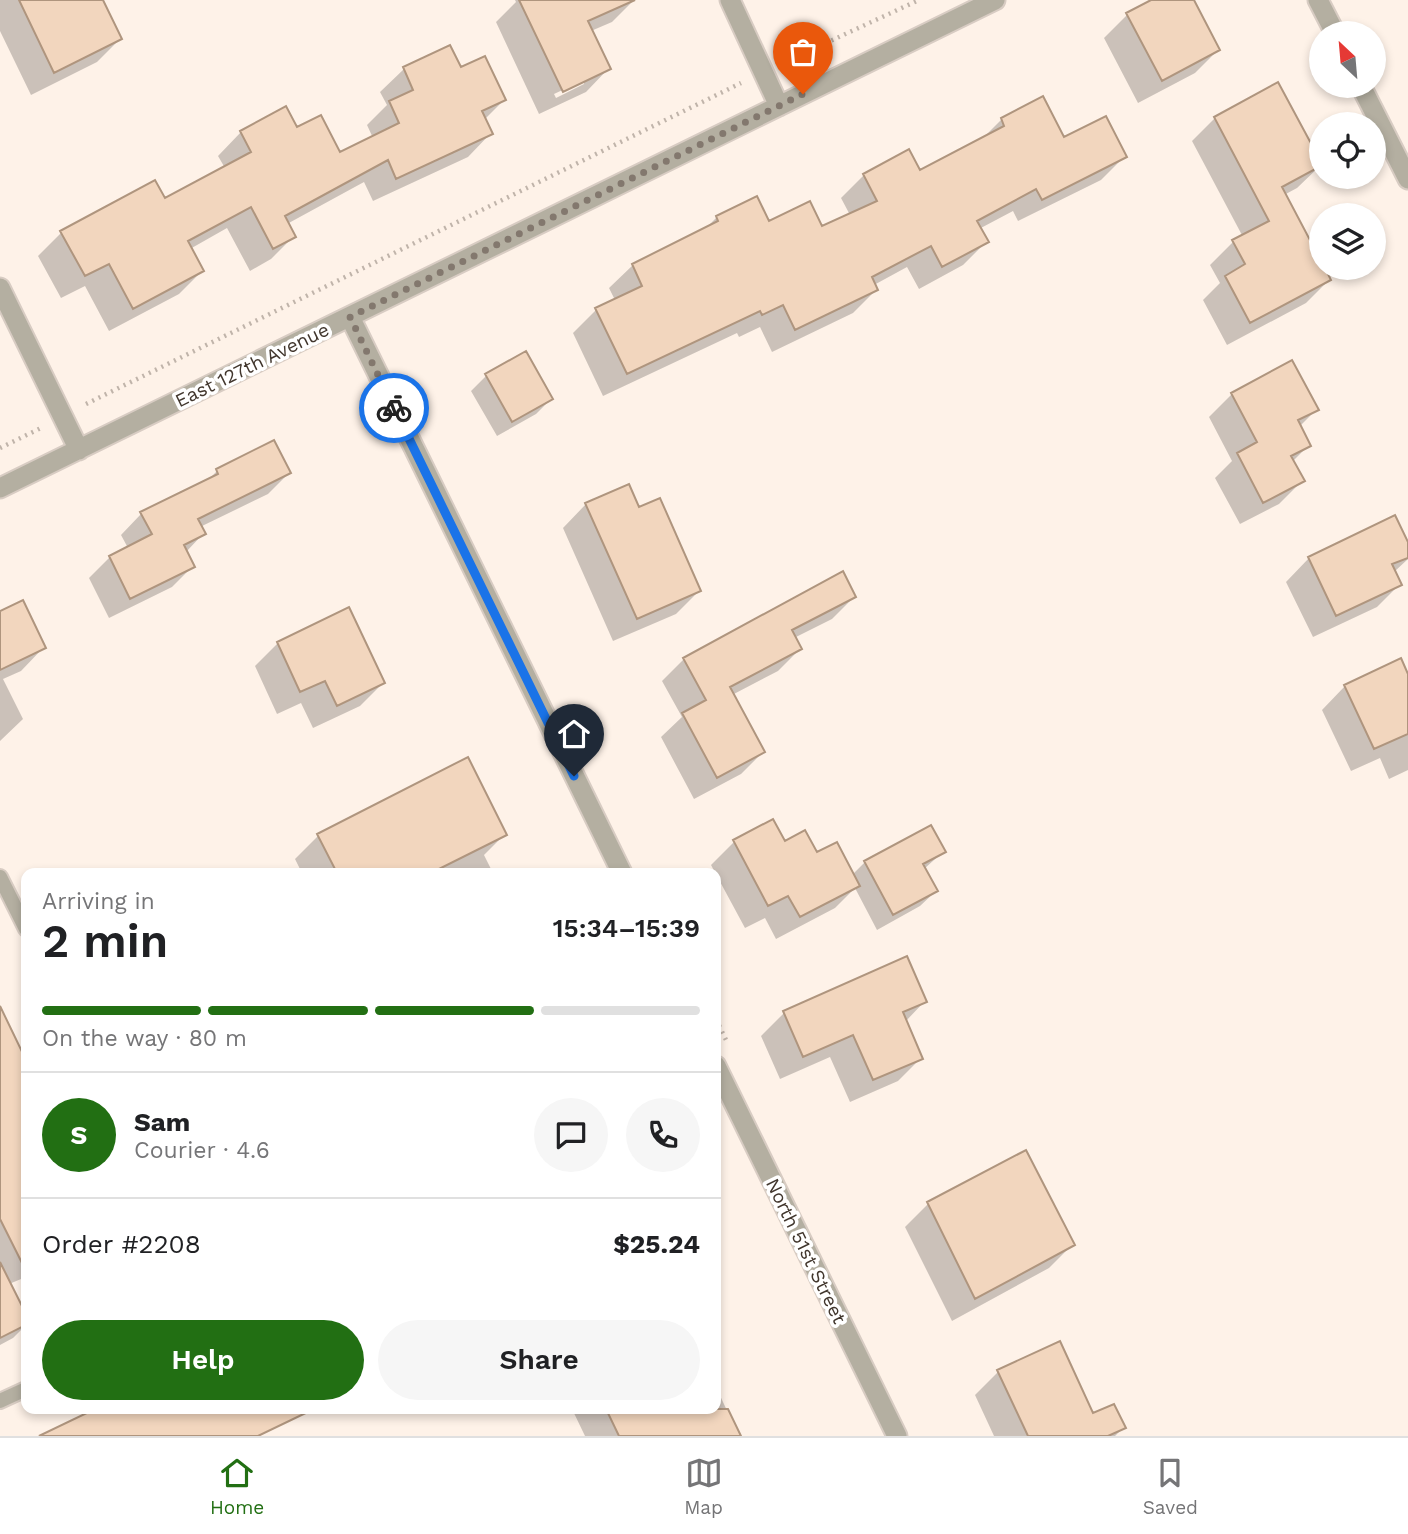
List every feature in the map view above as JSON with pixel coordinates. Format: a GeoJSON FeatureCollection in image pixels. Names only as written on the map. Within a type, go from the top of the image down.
{"type":"FeatureCollection","features":[{"type":"Feature","properties":{"kind":"street"},"geometry":{"type":"LineString","coordinates":[[730,0],[779,106]]}},
{"type":"Feature","properties":{"kind":"street","name":"East 127th Avenue"},"geometry":{"type":"LineString","coordinates":[[0,488],[995,0]]}},
{"type":"Feature","properties":{"kind":"street"},"geometry":{"type":"LineString","coordinates":[[1318,0],[1329,21]]}},
{"type":"Feature","properties":{"kind":"street"},"geometry":{"type":"LineString","coordinates":[[1367,98],[1408,179]]}},
{"type":"Feature","properties":{"kind":"street"},"geometry":{"type":"LineString","coordinates":[[0,288],[79,450]]}},
{"type":"Feature","properties":{"kind":"street"},"geometry":{"type":"LineString","coordinates":[[350,317],[620,868]]}},
{"type":"Feature","properties":{"kind":"street","name":"North 51st Street"},"geometry":{"type":"LineString","coordinates":[[721,1076],[897,1436]]}},
{"type":"Feature","properties":{"kind":"lane"},"geometry":{"type":"LineString","coordinates":[[0,877],[21,919]]}},
{"type":"Feature","properties":{"kind":"lane"},"geometry":{"type":"LineString","coordinates":[[0,1401],[21,1391]]}},
{"type":"Feature","properties":{"kind":"path"},"geometry":{"type":"LineString","coordinates":[[0,448],[764,72],[919,0]]}},
{"type":"Feature","properties":{"kind":"building"},"geometry":{"type":"Polygon","coordinates":[[[19,0],[103,0],[122,39],[54,73],[19,0]]]}},
{"type":"Feature","properties":{"kind":"building"},"geometry":{"type":"Polygon","coordinates":[[[519,0],[635,0],[588,21],[611,69],[563,92],[519,0]]]}},
{"type":"Feature","properties":{"kind":"building"},"geometry":{"type":"Polygon","coordinates":[[[1151,0],[1194,0],[1220,50],[1162,81],[1126,13],[1151,0]]]}},
{"type":"Feature","properties":{"kind":"building"},"geometry":{"type":"Polygon","coordinates":[[[450,45],[461,67],[485,56],[506,100],[482,111],[493,134],[396,179],[388,160],[285,216],[296,237],[273,249],[251,207],[188,241],[204,271],[133,309],[109,264],[85,276],[60,231],[155,180],[165,198],[251,152],[240,131],[286,106],[297,127],[321,115],[340,152],[399,123],[389,101],[413,90],[403,67],[450,45]]]}},
{"type":"Feature","properties":{"kind":"building"},"geometry":{"type":"Polygon","coordinates":[[[1278,82],[1309,140],[1309,172],[1282,187],[1309,238],[1309,280],[1331,280],[1250,323],[1225,276],[1245,264],[1232,240],[1269,221],[1214,117],[1278,82]]]}},
{"type":"Feature","properties":{"kind":"building"},"geometry":{"type":"Polygon","coordinates":[[[1043,96],[1064,137],[1106,116],[1127,157],[1042,200],[1036,189],[977,221],[989,242],[942,267],[931,246],[872,277],[878,290],[795,330],[783,305],[762,315],[760,311],[627,374],[595,308],[642,286],[632,264],[718,221],[716,216],[757,196],[769,221],[810,201],[822,226],[877,201],[863,174],[909,149],[920,170],[1004,126],[1001,118],[1043,96]]]}},
{"type":"Feature","properties":{"kind":"building"},"geometry":{"type":"Polygon","coordinates":[[[526,351],[553,399],[512,422],[485,374],[526,351]]]}},
{"type":"Feature","properties":{"kind":"building"},"geometry":{"type":"Polygon","coordinates":[[[1292,360],[1319,410],[1298,420],[1311,446],[1291,456],[1305,481],[1263,503],[1237,453],[1257,442],[1231,393],[1292,360]]]}},
{"type":"Feature","properties":{"kind":"building"},"geometry":{"type":"Polygon","coordinates":[[[274,440],[291,473],[198,519],[206,534],[184,545],[195,567],[130,599],[109,556],[152,534],[140,512],[218,474],[216,469],[274,440]]]}},
{"type":"Feature","properties":{"kind":"building"},"geometry":{"type":"Polygon","coordinates":[[[629,484],[639,507],[660,498],[701,591],[637,619],[585,503],[629,484]]]}},
{"type":"Feature","properties":{"kind":"building"},"geometry":{"type":"Polygon","coordinates":[[[1395,515],[1408,542],[1408,558],[1392,564],[1402,585],[1336,616],[1308,557],[1395,515]]]}},
{"type":"Feature","properties":{"kind":"building"},"geometry":{"type":"Polygon","coordinates":[[[843,571],[856,597],[792,630],[802,649],[730,687],[765,752],[717,778],[682,713],[706,700],[683,658],[843,571]]]}},
{"type":"Feature","properties":{"kind":"building"},"geometry":{"type":"Polygon","coordinates":[[[23,600],[46,648],[0,670],[0,611],[23,600]]]}},
{"type":"Feature","properties":{"kind":"building"},"geometry":{"type":"Polygon","coordinates":[[[349,607],[385,683],[337,706],[325,681],[300,692],[277,642],[349,607]]]}},
{"type":"Feature","properties":{"kind":"building"},"geometry":{"type":"Polygon","coordinates":[[[1401,658],[1408,674],[1408,734],[1374,749],[1344,685],[1401,658]]]}},
{"type":"Feature","properties":{"kind":"building"},"geometry":{"type":"Polygon","coordinates":[[[468,757],[507,835],[441,868],[334,868],[317,834],[468,757]]]}},
{"type":"Feature","properties":{"kind":"building"},"geometry":{"type":"Polygon","coordinates":[[[773,819],[785,841],[805,830],[817,852],[837,842],[860,886],[800,917],[788,896],[768,906],[733,840],[773,819]]]}},
{"type":"Feature","properties":{"kind":"building"},"geometry":{"type":"Polygon","coordinates":[[[931,825],[946,852],[923,864],[938,891],[893,915],[864,861],[931,825]]]}},
{"type":"Feature","properties":{"kind":"building"},"geometry":{"type":"Polygon","coordinates":[[[907,956],[927,1002],[903,1012],[923,1059],[873,1080],[853,1035],[803,1057],[783,1011],[907,956]]]}},
{"type":"Feature","properties":{"kind":"building"},"geometry":{"type":"Polygon","coordinates":[[[0,1006],[21,1050],[21,1261],[0,1219],[0,1006]]]}},
{"type":"Feature","properties":{"kind":"building"},"geometry":{"type":"Polygon","coordinates":[[[1026,1150],[1075,1245],[975,1299],[927,1202],[1026,1150]]]}},
{"type":"Feature","properties":{"kind":"building"},"geometry":{"type":"Polygon","coordinates":[[[0,1262],[21,1304],[21,1328],[0,1338],[0,1262]]]}},
{"type":"Feature","properties":{"kind":"building"},"geometry":{"type":"Polygon","coordinates":[[[1060,1341],[1093,1413],[1114,1404],[1126,1428],[1108,1436],[1028,1436],[997,1370],[1060,1341]]]}},
{"type":"Feature","properties":{"kind":"building"},"geometry":{"type":"Polygon","coordinates":[[[721,1409],[728,1409],[741,1436],[619,1436],[608,1414],[721,1414],[721,1409]]]}},
{"type":"Feature","properties":{"kind":"building"},"geometry":{"type":"Polygon","coordinates":[[[85,1414],[304,1414],[258,1436],[39,1436],[85,1414]]]}},
{"type":"Feature","properties":{"kind":"way so far"},"geometry":{"type":"LineString","coordinates":[[394,408],[350,317],[803,94]]}},
{"type":"Feature","properties":{"kind":"route"},"geometry":{"type":"LineString","coordinates":[[394,408],[574,776]]}}]}
